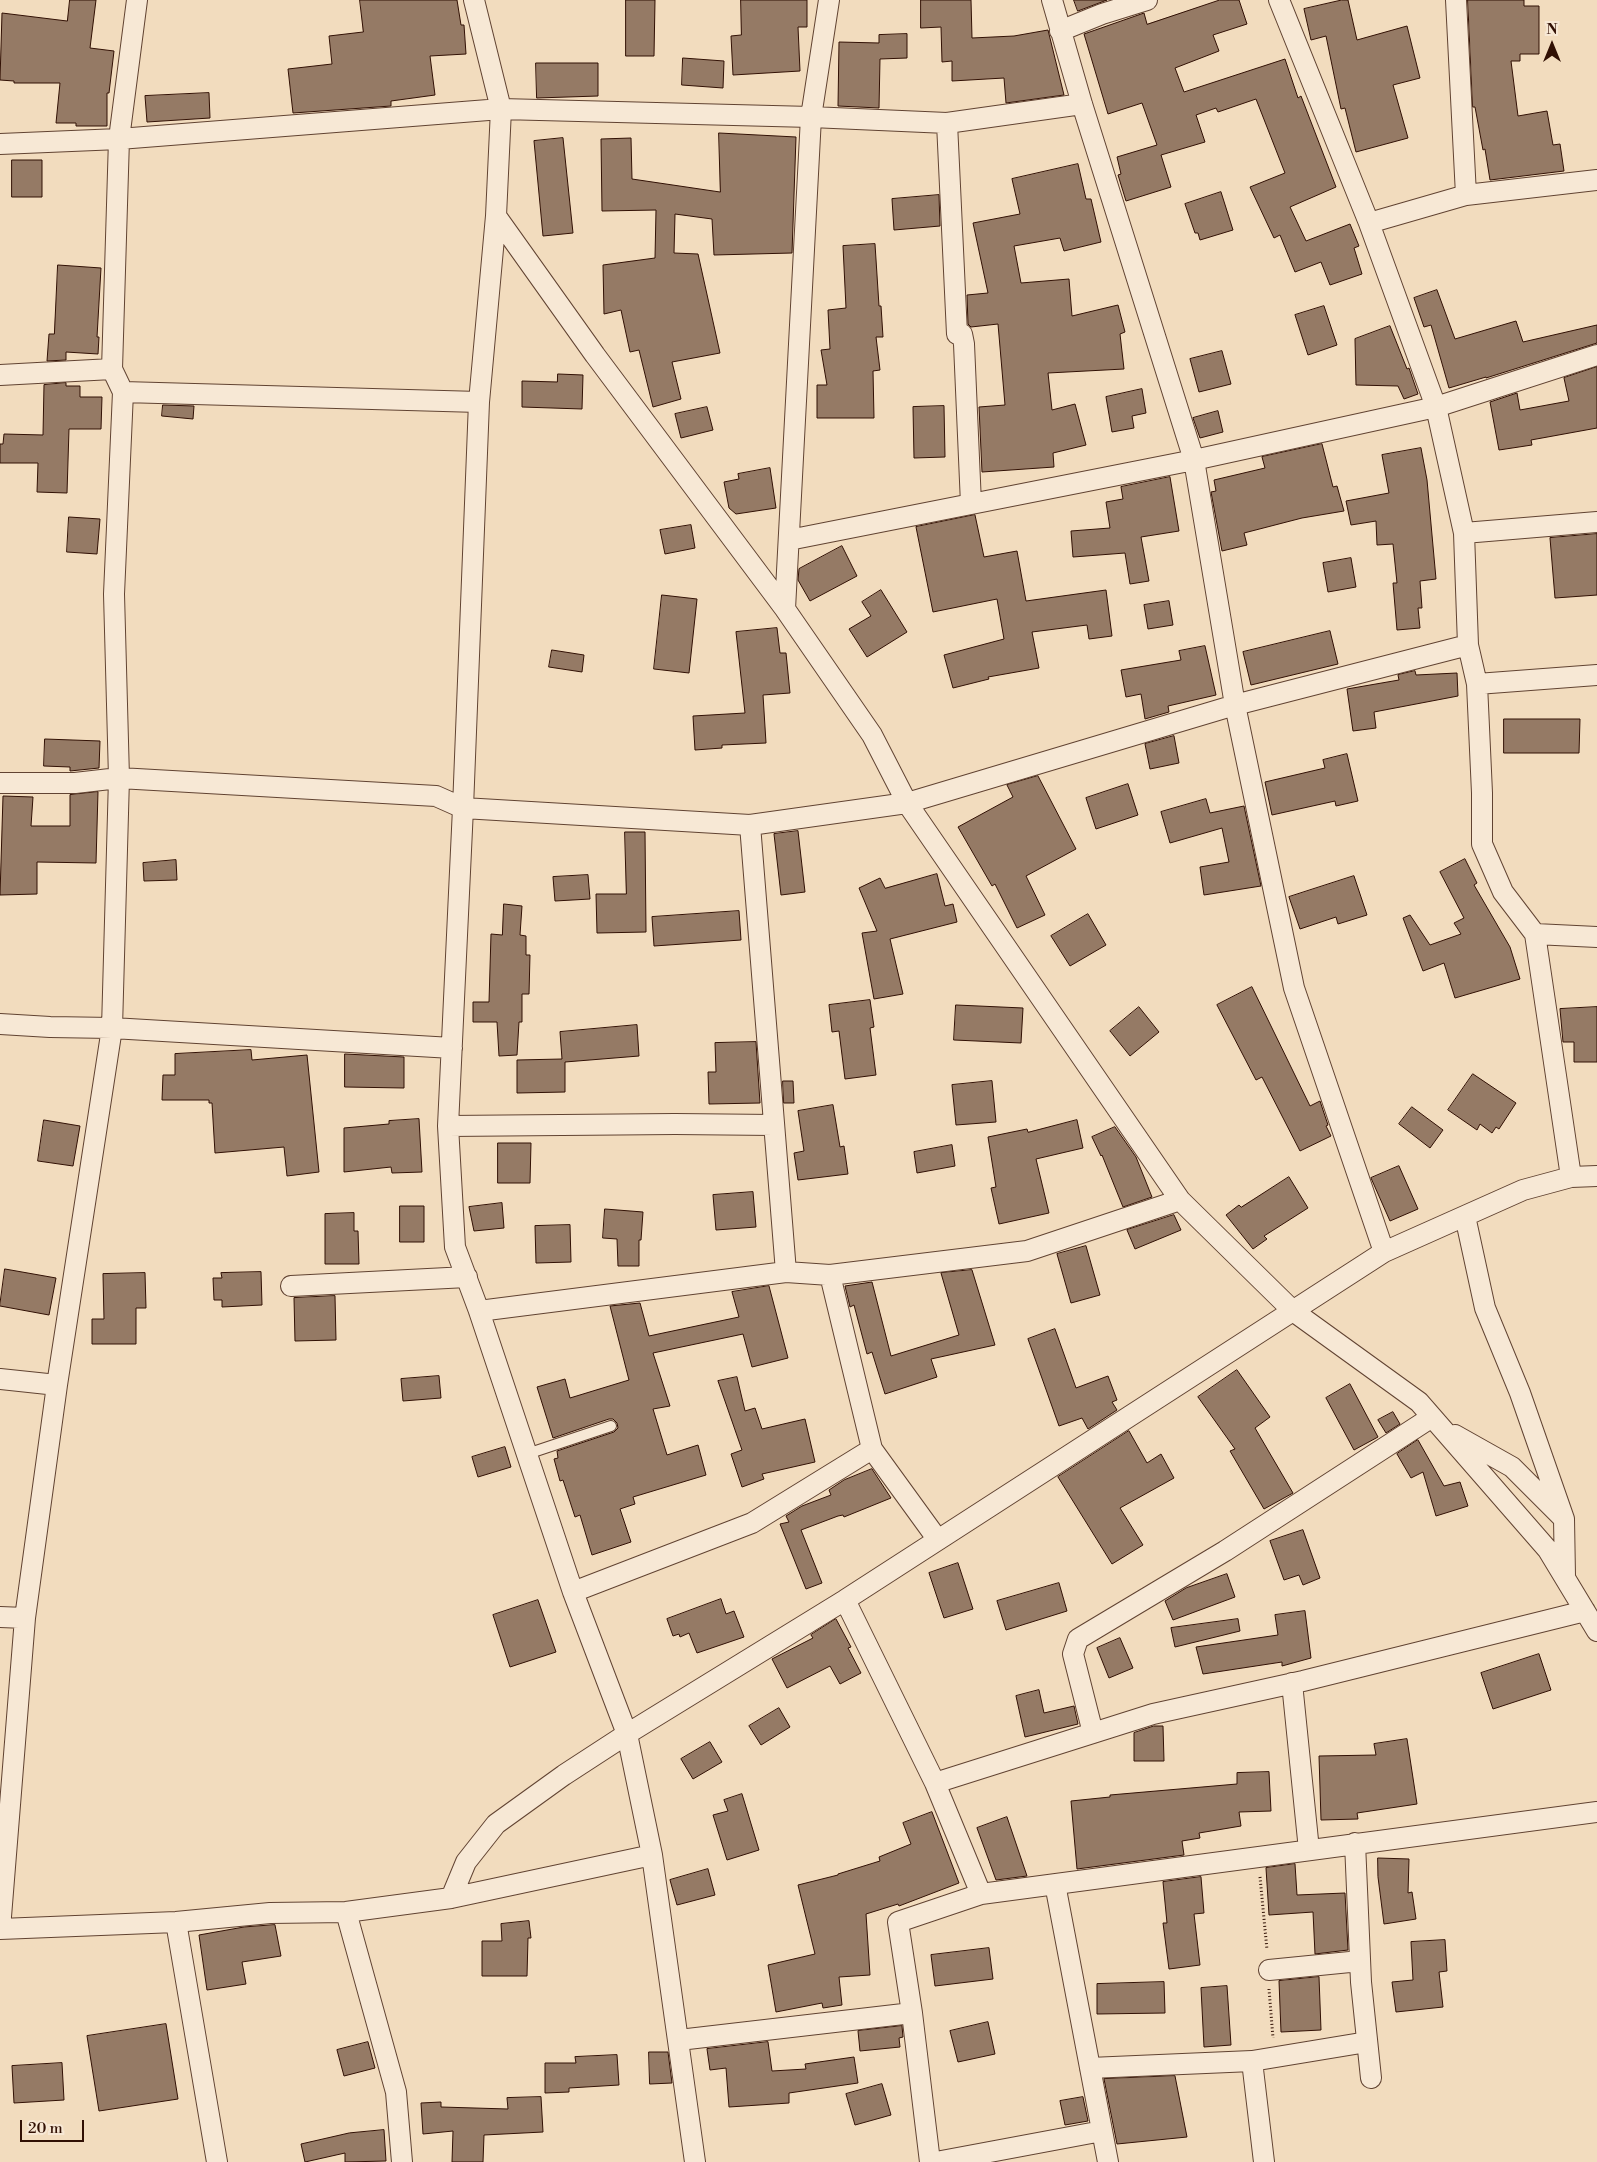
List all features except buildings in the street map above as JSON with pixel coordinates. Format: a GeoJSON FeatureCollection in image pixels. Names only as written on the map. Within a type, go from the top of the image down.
{"type":"FeatureCollection","features":[{"type":"Feature","properties":{"kind":"street"},"geometry":{"type":"LineString","coordinates":[[137,0],[119,139],[112,368],[123,392],[114,594],[119,778],[112,1028],[56,1385],[25,1618],[0,1929],[176,1922],[270,1913],[346,1912],[451,1898],[652,1855]]}},
{"type":"Feature","properties":{"kind":"street"},"geometry":{"type":"LineString","coordinates":[[474,0],[500,108],[496,216],[479,402],[448,1126],[455,1247],[479,1311],[573,1592],[627,1734],[652,1855],[695,2162]]}},
{"type":"Feature","properties":{"kind":"street"},"geometry":{"type":"LineString","coordinates":[[785,609],[811,117],[829,0]]}},
{"type":"Feature","properties":{"kind":"street"},"geometry":{"type":"LineString","coordinates":[[1052,0],[1082,104],[1194,460],[1235,705],[1294,988],[1384,1252]]}},
{"type":"Feature","properties":{"kind":"street"},"geometry":{"type":"LineString","coordinates":[[1060,31],[1102,14],[1147,0]]}},
{"type":"Feature","properties":{"kind":"street"},"geometry":{"type":"LineString","coordinates":[[1279,0],[1369,223],[1436,407],[1464,533],[1468,645],[1477,684],[1482,793],[1482,844],[1503,892],[1535,934],[1571,1177]]}},
{"type":"Feature","properties":{"kind":"street"},"geometry":{"type":"LineString","coordinates":[[1456,0],[1466,195]]}},
{"type":"Feature","properties":{"kind":"street"},"geometry":{"type":"LineString","coordinates":[[0,144],[119,139],[500,108],[811,117],[947,124],[1082,104]]}},
{"type":"Feature","properties":{"kind":"street"},"geometry":{"type":"LineString","coordinates":[[947,124],[957,334],[962,334],[964,344],[971,504]]}},
{"type":"Feature","properties":{"kind":"street"},"geometry":{"type":"LineString","coordinates":[[1369,223],[1466,195],[1597,180]]}},
{"type":"Feature","properties":{"kind":"street"},"geometry":{"type":"LineString","coordinates":[[496,216],[595,355],[785,609],[872,735],[907,803],[1180,1200],[1293,1311],[1419,1402],[1548,1550],[1597,1631]]}},
{"type":"Feature","properties":{"kind":"street"},"geometry":{"type":"LineString","coordinates":[[789,540],[1194,460],[1436,407],[1597,355]]}},
{"type":"Feature","properties":{"kind":"street"},"geometry":{"type":"LineString","coordinates":[[0,375],[112,368]]}},
{"type":"Feature","properties":{"kind":"street"},"geometry":{"type":"LineString","coordinates":[[123,392],[479,402]]}},
{"type":"Feature","properties":{"kind":"street"},"geometry":{"type":"LineString","coordinates":[[1464,533],[1597,522]]}},
{"type":"Feature","properties":{"kind":"street"},"geometry":{"type":"LineString","coordinates":[[0,783],[75,783],[119,778],[436,796],[463,808],[750,825],[907,803],[1235,705],[1468,645]]}},
{"type":"Feature","properties":{"kind":"street"},"geometry":{"type":"LineString","coordinates":[[1477,684],[1597,675]]}},
{"type":"Feature","properties":{"kind":"street"},"geometry":{"type":"LineString","coordinates":[[750,825],[786,1272]]}},
{"type":"Feature","properties":{"kind":"street"},"geometry":{"type":"LineString","coordinates":[[1535,934],[1597,937]]}},
{"type":"Feature","properties":{"kind":"street"},"geometry":{"type":"LineString","coordinates":[[0,1024],[112,1028],[452,1048]]}},
{"type":"Feature","properties":{"kind":"street"},"geometry":{"type":"LineString","coordinates":[[448,1126],[774,1125]]}},
{"type":"Feature","properties":{"kind":"street"},"geometry":{"type":"LineString","coordinates":[[451,1898],[466,1862],[496,1824],[564,1775],[845,1600],[1384,1252],[1523,1190],[1571,1177],[1597,1176]]}},
{"type":"Feature","properties":{"kind":"street"},"geometry":{"type":"LineString","coordinates":[[479,1311],[786,1272],[830,1275],[1027,1251],[1180,1200]]}},
{"type":"Feature","properties":{"kind":"street"},"geometry":{"type":"LineString","coordinates":[[1466,1216],[1485,1308],[1520,1393],[1564,1519],[1565,1578]]}},
{"type":"Feature","properties":{"kind":"street"},"geometry":{"type":"LineString","coordinates":[[830,1275],[872,1449],[938,1540]]}},
{"type":"Feature","properties":{"kind":"street"},"geometry":{"type":"LineString","coordinates":[[291,1286],[467,1277]]}},
{"type":"Feature","properties":{"kind":"street"},"geometry":{"type":"LineString","coordinates":[[0,1379],[56,1385]]}},
{"type":"Feature","properties":{"kind":"street"},"geometry":{"type":"LineString","coordinates":[[1437,1422],[1512,1467],[1564,1519]]}},
{"type":"Feature","properties":{"kind":"street"},"geometry":{"type":"LineString","coordinates":[[1093,1733],[1073,1654],[1078,1640],[1437,1422]]}},
{"type":"Feature","properties":{"kind":"street"},"geometry":{"type":"LineString","coordinates":[[573,1592],[752,1523],[872,1449]]}},
{"type":"Feature","properties":{"kind":"street"},"geometry":{"type":"LineString","coordinates":[[845,1600],[935,1783],[982,1894]]}},
{"type":"Feature","properties":{"kind":"street"},"geometry":{"type":"LineString","coordinates":[[935,1783],[1154,1714],[1292,1683],[1585,1611]]}},
{"type":"Feature","properties":{"kind":"street"},"geometry":{"type":"LineString","coordinates":[[0,1617],[25,1618]]}},
{"type":"Feature","properties":{"kind":"street"},"geometry":{"type":"LineString","coordinates":[[1292,1683],[1309,1850]]}},
{"type":"Feature","properties":{"kind":"street"},"geometry":{"type":"LineString","coordinates":[[930,2162],[912,2013],[898,1922],[982,1894],[1597,1812]]}},
{"type":"Feature","properties":{"kind":"street"},"geometry":{"type":"LineString","coordinates":[[1355,1843],[1360,1961],[1371,2078]]}},
{"type":"Feature","properties":{"kind":"street"},"geometry":{"type":"LineString","coordinates":[[1055,1884],[1108,2162]]}},
{"type":"Feature","properties":{"kind":"street"},"geometry":{"type":"LineString","coordinates":[[346,1912],[396,2092],[402,2162]]}},
{"type":"Feature","properties":{"kind":"street"},"geometry":{"type":"LineString","coordinates":[[176,1922],[217,2162]]}},
{"type":"Feature","properties":{"kind":"street"},"geometry":{"type":"LineString","coordinates":[[1269,1970],[1360,1961]]}},
{"type":"Feature","properties":{"kind":"street"},"geometry":{"type":"LineString","coordinates":[[679,2040],[912,2013]]}},
{"type":"Feature","properties":{"kind":"street"},"geometry":{"type":"LineString","coordinates":[[1090,2068],[1252,2061],[1367,2042]]}},
{"type":"Feature","properties":{"kind":"street"},"geometry":{"type":"LineString","coordinates":[[1252,2061],[1264,2162]]}},
{"type":"Feature","properties":{"kind":"street"},"geometry":{"type":"LineString","coordinates":[[936,2162],[1102,2131]]}},
{"type":"Feature","properties":{"kind":"lane"},"geometry":{"type":"LineString","coordinates":[[527,1454],[611,1426]]}}]}
